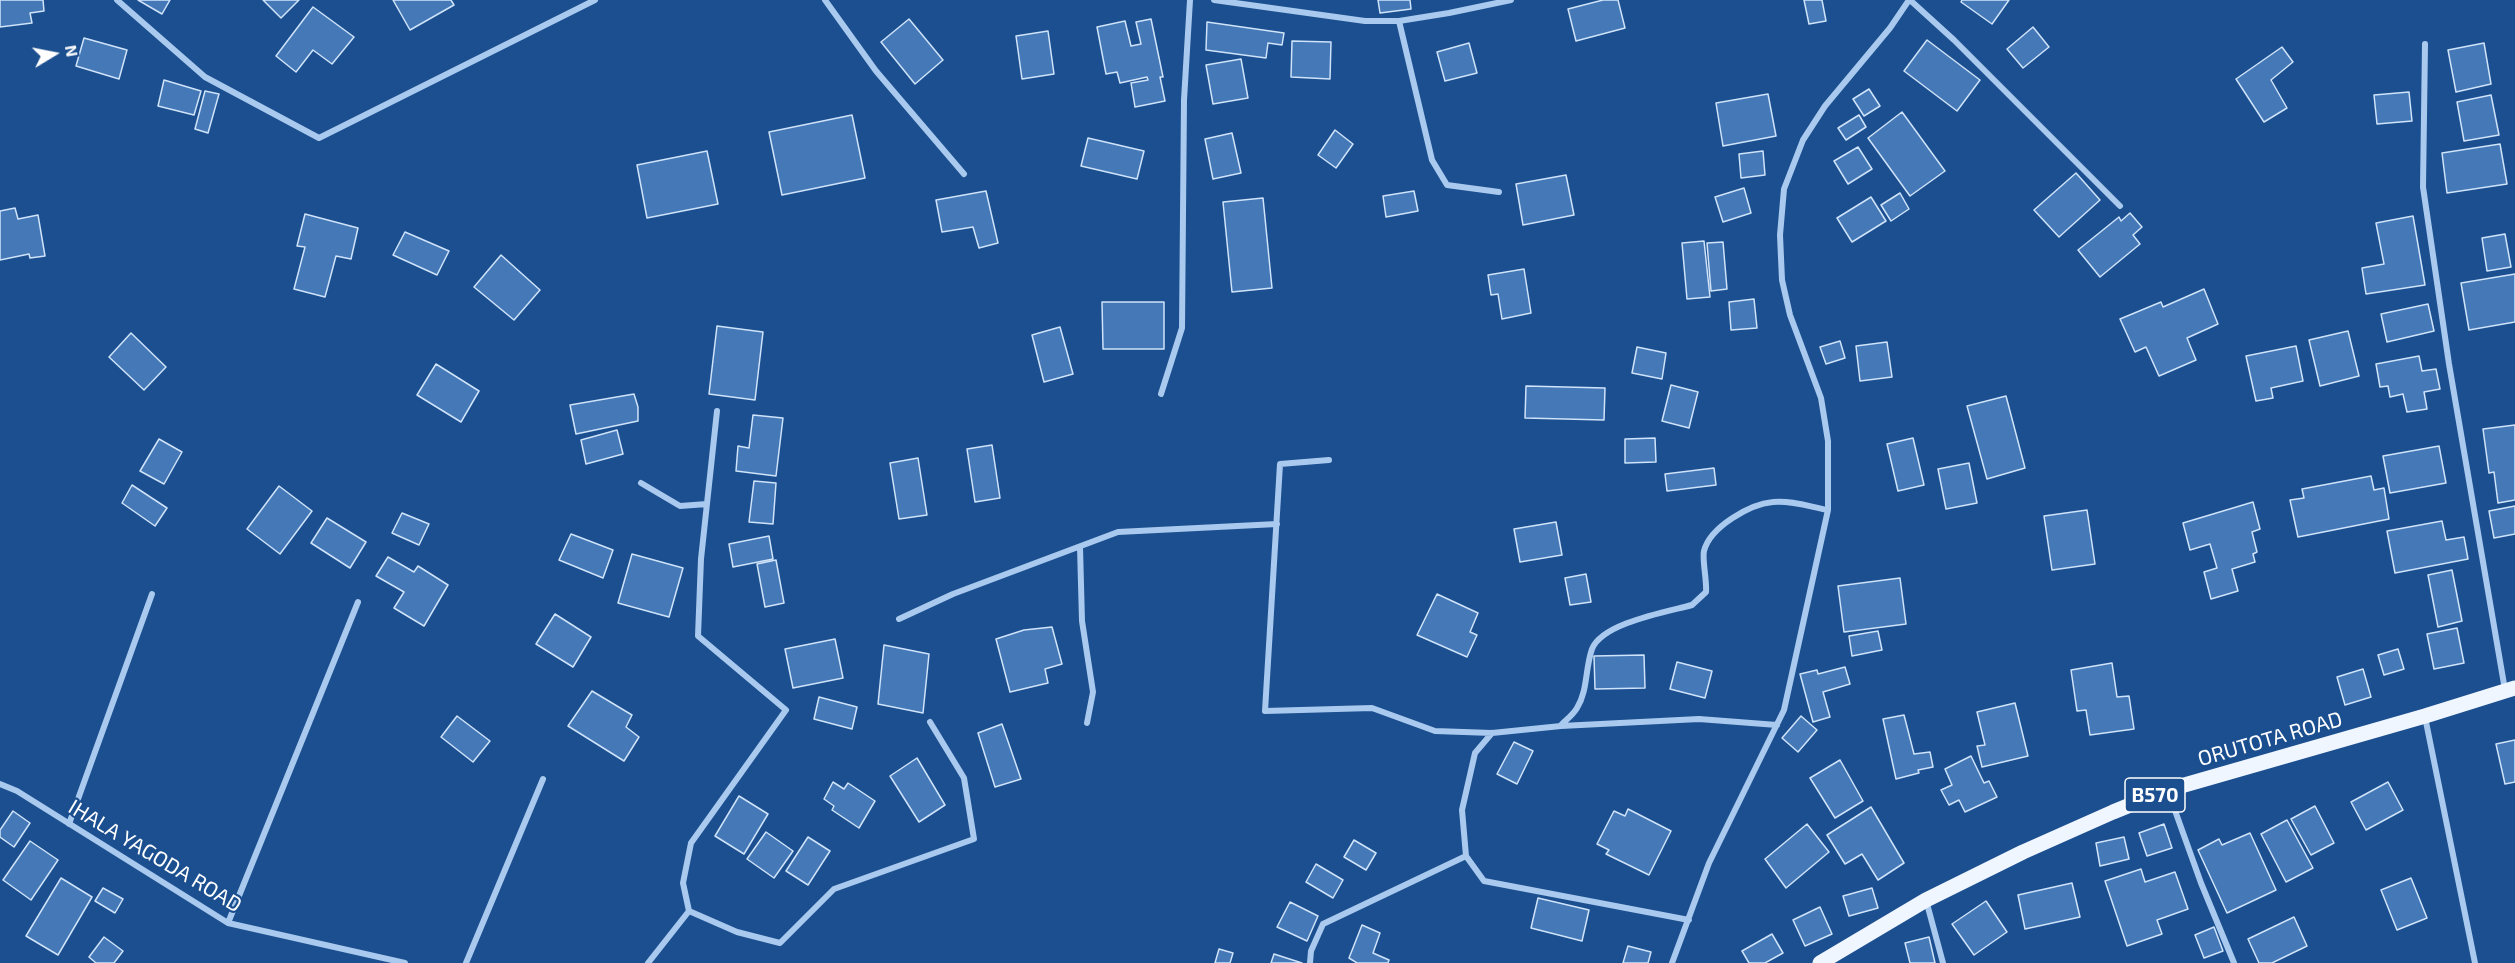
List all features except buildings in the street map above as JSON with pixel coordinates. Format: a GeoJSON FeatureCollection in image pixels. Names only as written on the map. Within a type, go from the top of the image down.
{"type":"FeatureCollection","features":[{"type":"Feature","properties":{"kind":"main road","name":"ORUTOTA ROAD"},"geometry":{"type":"LineString","coordinates":[[1820,963],[1926,900],[2023,852],[2167,790],[2425,716],[2510,689]]}},
{"type":"Feature","properties":{"kind":"street"},"geometry":{"type":"LineString","coordinates":[[117,0],[205,77],[320,138],[595,0]]}},
{"type":"Feature","properties":{"kind":"street"},"geometry":{"type":"LineString","coordinates":[[825,0],[876,71],[964,174]]}},
{"type":"Feature","properties":{"kind":"street"},"geometry":{"type":"LineString","coordinates":[[1161,394],[1182,328],[1184,100],[1190,0]]}},
{"type":"Feature","properties":{"kind":"street"},"geometry":{"type":"LineString","coordinates":[[1214,0],[1315,12],[1349,19],[1399,21],[1511,0]]}},
{"type":"Feature","properties":{"kind":"street"},"geometry":{"type":"LineString","coordinates":[[1672,963],[1709,863],[1784,710],[1828,510],[1827,441],[1821,399],[1790,315],[1782,280],[1780,235],[1784,189],[1803,140],[1857,65],[1890,28],[1910,0],[1954,40],[2120,206]]}},
{"type":"Feature","properties":{"kind":"street"},"geometry":{"type":"LineString","coordinates":[[1399,21],[1432,160],[1448,185],[1499,192]]}},
{"type":"Feature","properties":{"kind":"street"},"geometry":{"type":"LineString","coordinates":[[2425,44],[2423,187],[2449,364],[2510,689]]}},
{"type":"Feature","properties":{"kind":"street"},"geometry":{"type":"LineString","coordinates":[[689,911],[683,883],[692,843],[786,710],[698,636],[701,560],[717,411]]}},
{"type":"Feature","properties":{"kind":"street"},"geometry":{"type":"LineString","coordinates":[[1329,460],[1280,464],[1265,711],[1372,708],[1435,730],[1491,733],[1561,726],[1699,718],[1778,724]]}},
{"type":"Feature","properties":{"kind":"street"},"geometry":{"type":"LineString","coordinates":[[641,483],[680,506],[707,504]]}},
{"type":"Feature","properties":{"kind":"street"},"geometry":{"type":"LineString","coordinates":[[1561,726],[1577,709],[1584,693],[1593,647],[1606,633],[1619,626],[1692,605],[1701,599],[1706,592],[1703,552],[1714,532],[1731,518],[1772,502],[1792,503],[1828,510]]}},
{"type":"Feature","properties":{"kind":"street"},"geometry":{"type":"LineString","coordinates":[[899,619],[953,594],[1118,532],[1276,524]]}},
{"type":"Feature","properties":{"kind":"street"},"geometry":{"type":"LineString","coordinates":[[1080,547],[1082,621],[1093,692],[1087,723]]}},
{"type":"Feature","properties":{"kind":"street"},"geometry":{"type":"LineString","coordinates":[[69,824],[152,594]]}},
{"type":"Feature","properties":{"kind":"street"},"geometry":{"type":"LineString","coordinates":[[228,923],[358,602]]}},
{"type":"Feature","properties":{"kind":"street"},"geometry":{"type":"LineString","coordinates":[[2425,716],[2475,963]]}},
{"type":"Feature","properties":{"kind":"street"},"geometry":{"type":"LineString","coordinates":[[689,911],[737,933],[780,943],[834,889],[974,839],[964,778],[930,722]]}},
{"type":"Feature","properties":{"kind":"street"},"geometry":{"type":"LineString","coordinates":[[1491,733],[1475,753],[1462,810],[1466,856],[1484,880],[1689,920]]}},
{"type":"Feature","properties":{"kind":"street"},"geometry":{"type":"LineString","coordinates":[[466,963],[543,779]]}},
{"type":"Feature","properties":{"kind":"street","name":"IHALA YAGODA ROAD"},"geometry":{"type":"LineString","coordinates":[[0,784],[17,791],[228,923],[405,963]]}},
{"type":"Feature","properties":{"kind":"street"},"geometry":{"type":"LineString","coordinates":[[2167,790],[2201,883],[2234,963]]}},
{"type":"Feature","properties":{"kind":"street"},"geometry":{"type":"LineString","coordinates":[[1310,963],[1311,951],[1323,924],[1466,856]]}},
{"type":"Feature","properties":{"kind":"street"},"geometry":{"type":"LineString","coordinates":[[1926,900],[1943,963]]}},
{"type":"Feature","properties":{"kind":"street"},"geometry":{"type":"LineString","coordinates":[[648,963],[689,911]]}}]}
